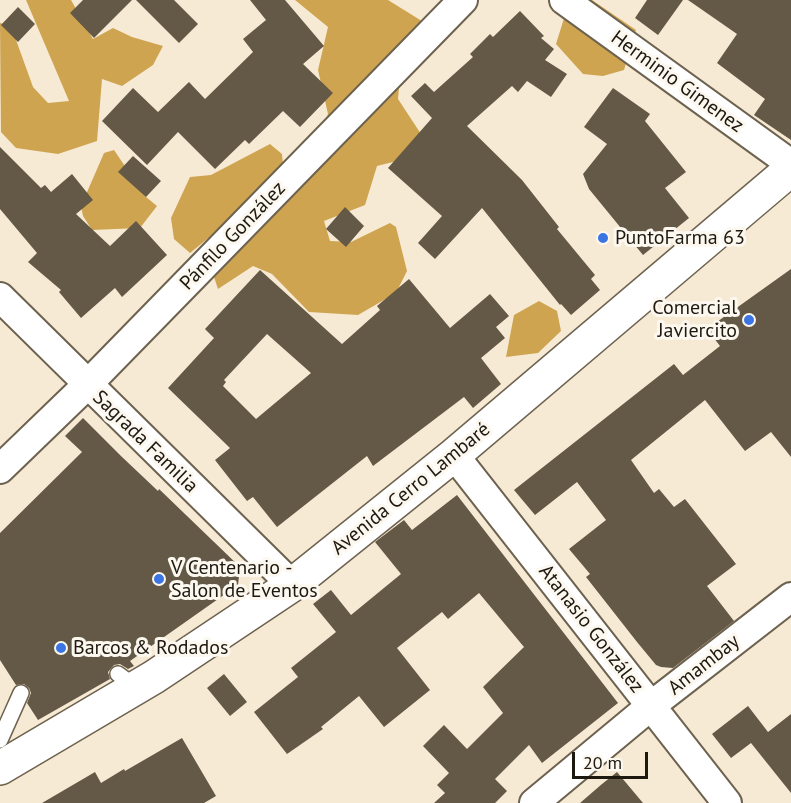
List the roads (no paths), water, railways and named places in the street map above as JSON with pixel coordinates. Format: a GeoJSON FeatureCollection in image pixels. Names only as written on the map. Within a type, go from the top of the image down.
{"type":"FeatureCollection","features":[{"type":"Feature","properties":{"kind":"main road","name":"Avenida Cerro Lambaré"},"geometry":{"type":"LineString","coordinates":[[0,768],[127,681],[292,585],[454,455],[791,169]]}},
{"type":"Feature","properties":{"kind":"street","name":"Pánfilo González"},"geometry":{"type":"LineString","coordinates":[[0,469],[87,385],[464,0]]}},
{"type":"Feature","properties":{"kind":"street","name":"Herminio Gimenez"},"geometry":{"type":"LineString","coordinates":[[564,0],[791,164]]}},
{"type":"Feature","properties":{"kind":"street","name":"Sagrada Familia"},"geometry":{"type":"LineString","coordinates":[[0,297],[292,585]]}},
{"type":"Feature","properties":{"kind":"street","name":"Atanasio González"},"geometry":{"type":"LineString","coordinates":[[454,455],[727,803]]}},
{"type":"Feature","properties":{"kind":"street","name":"Amambay"},"geometry":{"type":"LineString","coordinates":[[534,803],[652,705],[791,597]]}},
{"type":"Feature","properties":{"kind":"lane"},"geometry":{"type":"LineString","coordinates":[[0,740],[21,693]]}},
{"type":"Feature","properties":{"kind":"place","name":"PuntoFarma 63"},"geometry":{"type":"Point","coordinates":[603,238]}},
{"type":"Feature","properties":{"kind":"place","name":"Comercial Javiercito"},"geometry":{"type":"Point","coordinates":[749,320]}},
{"type":"Feature","properties":{"kind":"place","name":"V Centenario - Salon de Eventos"},"geometry":{"type":"Point","coordinates":[159,579]}},
{"type":"Feature","properties":{"kind":"place","name":"Barcos & Rodados"},"geometry":{"type":"Point","coordinates":[61,648]}}]}
